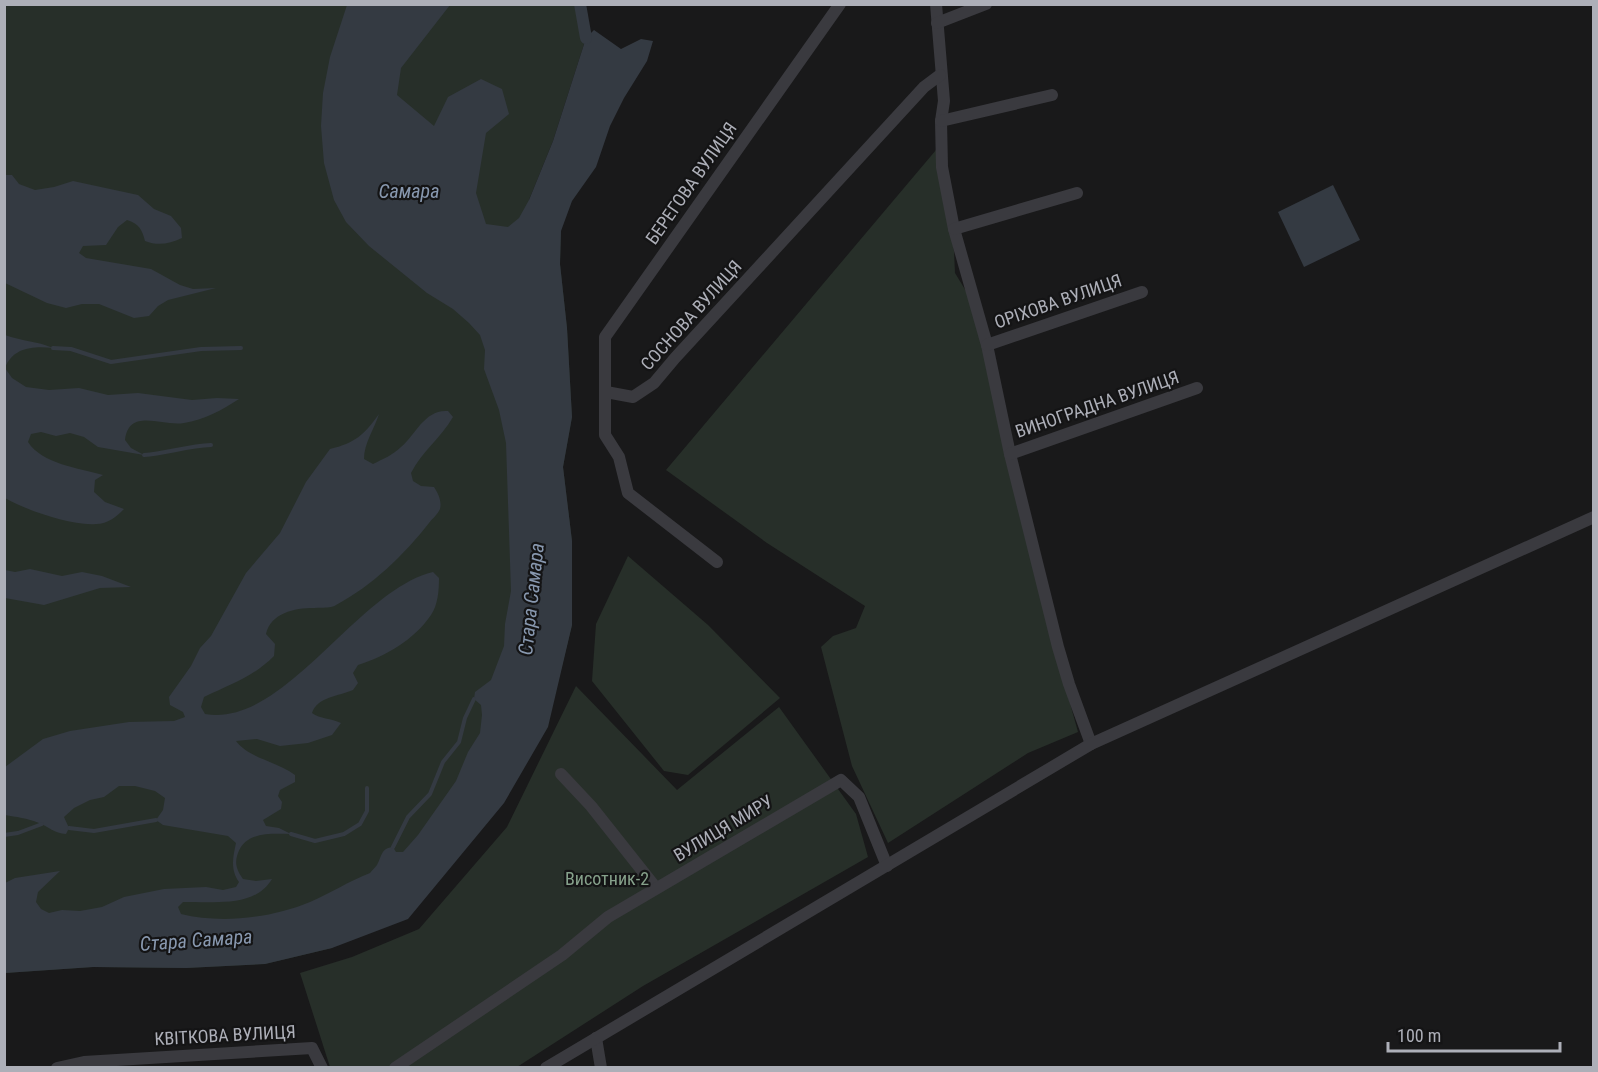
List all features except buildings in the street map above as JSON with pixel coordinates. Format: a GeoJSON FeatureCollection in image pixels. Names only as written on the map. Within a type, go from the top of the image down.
{"type":"FeatureCollection","features":[{"type":"Feature","properties":{"kind":"street","name":"БЕРЕГОВА ВУЛИЦЯ"},"geometry":{"type":"LineString","coordinates":[[606,393],[605,337],[840,4]]}},
{"type":"Feature","properties":{"kind":"street"},"geometry":{"type":"LineString","coordinates":[[936,4],[940,75],[944,101],[941,121],[942,167],[954,229],[987,345],[1010,454],[1058,647],[1091,744]]}},
{"type":"Feature","properties":{"kind":"street"},"geometry":{"type":"LineString","coordinates":[[937,22],[986,4]]}},
{"type":"Feature","properties":{"kind":"street","name":"СОСНОВА ВУЛИЦЯ"},"geometry":{"type":"LineString","coordinates":[[606,393],[633,397],[654,383],[924,87],[940,75]]}},
{"type":"Feature","properties":{"kind":"street"},"geometry":{"type":"LineString","coordinates":[[941,121],[1052,95]]}},
{"type":"Feature","properties":{"kind":"street"},"geometry":{"type":"LineString","coordinates":[[954,229],[1077,193]]}},
{"type":"Feature","properties":{"kind":"street","name":"ОРІХОВА ВУЛИЦЯ"},"geometry":{"type":"LineString","coordinates":[[987,345],[1142,292]]}},
{"type":"Feature","properties":{"kind":"street","name":"ВИНОГРАДНА ВУЛИЦЯ"},"geometry":{"type":"LineString","coordinates":[[1010,454],[1197,388]]}},
{"type":"Feature","properties":{"kind":"street"},"geometry":{"type":"LineString","coordinates":[[606,393],[605,435],[620,457],[628,494],[717,562]]}},
{"type":"Feature","properties":{"kind":"street"},"geometry":{"type":"LineString","coordinates":[[546,1068],[1091,744],[1593,517]]}},
{"type":"Feature","properties":{"kind":"street"},"geometry":{"type":"LineString","coordinates":[[561,774],[591,806],[656,888]]}},
{"type":"Feature","properties":{"kind":"street","name":"ВУЛИЦЯ МИРУ"},"geometry":{"type":"LineString","coordinates":[[395,1068],[562,955],[608,917],[841,780],[859,797],[887,866]]}},
{"type":"Feature","properties":{"kind":"street"},"geometry":{"type":"LineString","coordinates":[[596,1038],[601,1068]]}},
{"type":"Feature","properties":{"kind":"street","name":"КВІТКОВА ВУЛИЦЯ"},"geometry":{"type":"LineString","coordinates":[[57,1068],[84,1062],[118,1064],[312,1048],[322,1068]]}},
{"type":"Feature","properties":{"kind":"green space"},"geometry":{"type":"Polygon","coordinates":[[[4,5],[580,5],[586,38],[553,141],[529,200],[561,231],[560,264],[567,328],[572,417],[563,467],[572,541],[572,625],[547,727],[332,948],[265,964],[186,968],[93,967],[5,973],[4,5]]]}},
{"type":"Feature","properties":{"kind":"green space"},"geometry":{"type":"Polygon","coordinates":[[[936,150],[954,251],[955,273],[969,296],[991,377],[1047,620],[1078,732],[1028,753],[888,843],[852,766],[821,647],[833,636],[856,628],[865,606],[767,543],[666,470],[936,150]]]}},
{"type":"Feature","properties":{"kind":"green space"},"geometry":{"type":"Polygon","coordinates":[[[628,556],[708,625],[780,698],[688,775],[664,771],[592,681],[596,624],[628,556]]]}},
{"type":"Feature","properties":{"kind":"green space","name":"Висотник-2"},"geometry":{"type":"Polygon","coordinates":[[[576,686],[677,790],[779,707],[856,814],[868,857],[643,986],[517,1067],[330,1067],[300,973],[352,957],[419,929],[507,827],[576,686]]]}},
{"type":"Feature","properties":{"kind":"water","name":"Самара"},"geometry":{"type":"Polygon","coordinates":[[[347,5],[450,5],[401,68],[397,95],[434,126],[448,97],[481,79],[502,89],[509,114],[486,133],[476,193],[486,224],[508,227],[519,218],[529,200],[553,141],[586,38],[594,30],[621,49],[641,39],[653,41],[647,61],[610,126],[596,167],[572,201],[561,231],[560,264],[567,328],[572,417],[563,467],[572,541],[572,625],[548,727],[504,803],[408,919],[332,948],[265,964],[186,968],[93,967],[5,973],[5,883],[15,878],[60,871],[38,892],[36,902],[41,909],[49,913],[102,907],[124,897],[164,889],[206,887],[223,890],[236,887],[239,882],[233,863],[236,843],[228,836],[163,825],[156,820],[163,810],[165,798],[155,791],[135,786],[119,786],[104,797],[90,800],[74,808],[64,817],[69,828],[66,834],[35,821],[5,815],[5,767],[43,739],[70,731],[129,722],[174,721],[185,717],[183,712],[170,705],[169,697],[191,666],[200,648],[211,636],[246,573],[280,533],[306,482],[330,449],[358,437],[379,414],[364,453],[364,459],[373,464],[398,450],[433,414],[448,411],[453,417],[411,473],[413,481],[421,486],[434,487],[440,500],[439,511],[398,558],[362,589],[331,607],[299,609],[284,613],[273,621],[266,634],[275,644],[274,656],[250,675],[204,697],[201,707],[205,714],[234,713],[263,700],[292,680],[376,604],[405,584],[433,572],[439,578],[435,607],[424,624],[399,646],[358,665],[353,673],[358,683],[353,690],[323,700],[315,708],[312,713],[315,715],[341,723],[332,735],[308,743],[280,746],[257,739],[236,741],[248,752],[295,775],[295,782],[280,790],[278,796],[282,802],[281,809],[263,820],[266,826],[279,828],[291,834],[268,834],[253,837],[242,846],[238,853],[237,867],[243,879],[256,881],[272,879],[264,889],[255,895],[232,901],[183,902],[178,907],[181,914],[229,919],[279,912],[310,902],[370,873],[386,849],[393,847],[396,852],[403,852],[418,835],[456,781],[468,752],[480,733],[481,705],[474,699],[475,692],[491,680],[504,646],[511,591],[506,443],[499,410],[484,369],[485,350],[480,335],[453,309],[427,293],[369,246],[346,222],[334,200],[324,163],[321,126],[323,93],[330,57],[347,5]]]}},
{"type":"Feature","properties":{"kind":"water"},"geometry":{"type":"Polygon","coordinates":[[[4,175],[12,175],[19,184],[35,190],[73,181],[138,195],[154,209],[171,216],[181,228],[182,238],[163,244],[145,241],[139,228],[127,220],[118,227],[106,245],[83,246],[79,253],[86,258],[151,269],[180,285],[193,289],[216,288],[168,300],[158,306],[149,316],[134,318],[99,304],[82,304],[66,308],[47,303],[5,283],[4,175]]]}},
{"type":"Feature","properties":{"kind":"water"},"geometry":{"type":"Polygon","coordinates":[[[1333,185],[1360,240],[1304,267],[1278,212],[1333,185]]]}},
{"type":"Feature","properties":{"kind":"water"},"geometry":{"type":"Polygon","coordinates":[[[5,335],[53,348],[25,349],[13,356],[5,368],[5,335]]]}},
{"type":"Feature","properties":{"kind":"water"},"geometry":{"type":"Polygon","coordinates":[[[5,368],[12,378],[26,387],[49,390],[79,388],[108,395],[138,393],[192,400],[239,399],[213,414],[191,422],[176,424],[140,421],[133,424],[125,440],[131,448],[144,455],[98,447],[84,437],[70,433],[56,436],[41,432],[31,434],[28,442],[42,455],[62,464],[103,475],[95,480],[94,492],[105,502],[124,509],[104,523],[86,524],[36,512],[5,498],[5,368]]]}},
{"type":"Feature","properties":{"kind":"water"},"geometry":{"type":"Polygon","coordinates":[[[30,569],[62,576],[82,572],[102,576],[131,587],[100,588],[44,605],[5,598],[5,570],[15,572],[30,569]]]}},
{"type":"Feature","properties":{"kind":"waterway"},"geometry":{"type":"LineString","coordinates":[[580,4],[586,38]]}},
{"type":"Feature","properties":{"kind":"waterway"},"geometry":{"type":"LineString","coordinates":[[53,348],[71,349],[111,362],[201,349],[241,348]]}},
{"type":"Feature","properties":{"kind":"waterway"},"geometry":{"type":"LineString","coordinates":[[144,455],[211,445]]}},
{"type":"Feature","properties":{"kind":"waterway"},"geometry":{"type":"LineString","coordinates":[[393,847],[408,817],[430,794],[443,762],[459,742],[465,718],[474,699]]}},
{"type":"Feature","properties":{"kind":"waterway"},"geometry":{"type":"LineString","coordinates":[[291,834],[315,841],[344,834],[360,824],[367,811],[367,788]]}},
{"type":"Feature","properties":{"kind":"waterway"},"geometry":{"type":"LineString","coordinates":[[69,828],[94,831],[156,820]]}},
{"type":"Feature","properties":{"kind":"waterway"},"geometry":{"type":"LineString","coordinates":[[4,835],[18,833],[42,824]]}},
{"type":"Feature","properties":{"kind":"water label","name":"Стара Самара"},"geometry":{"type":"Point","coordinates":[531,599]}},
{"type":"Feature","properties":{"kind":"water label","name":"Стара Самара"},"geometry":{"type":"Point","coordinates":[196,940]}}]}
